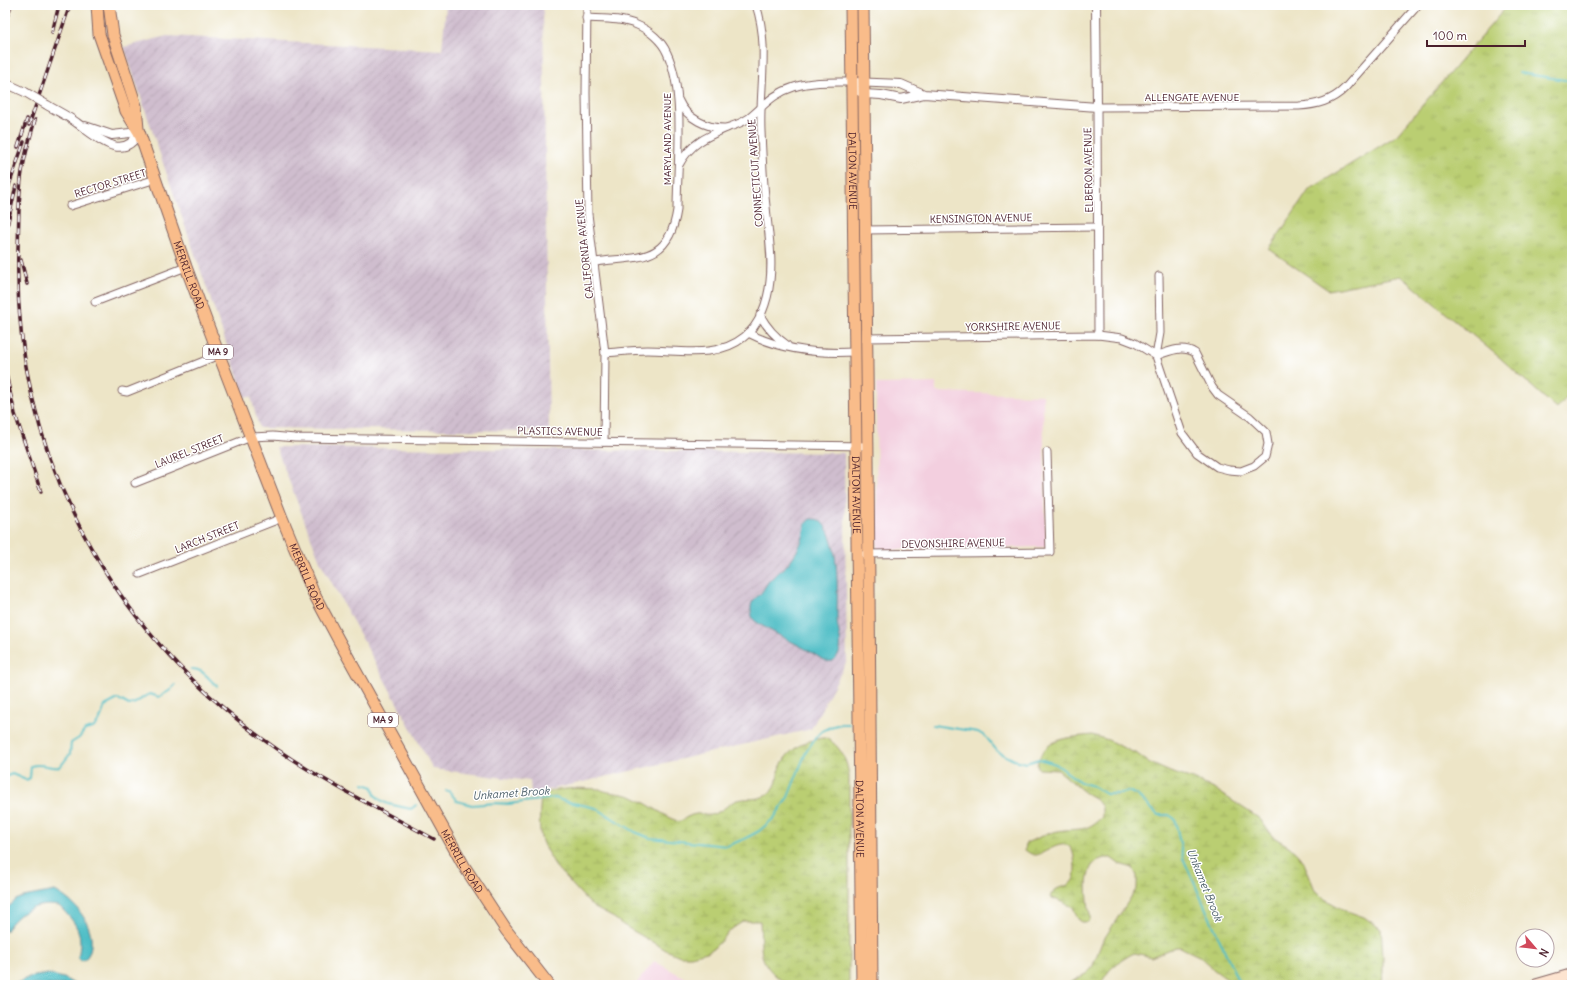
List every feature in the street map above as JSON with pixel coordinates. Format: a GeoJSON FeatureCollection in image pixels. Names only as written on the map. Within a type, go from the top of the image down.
{"type":"FeatureCollection","features":[{"type":"Feature","properties":{"kind":"main road","name":"MERRILL ROAD"},"geometry":{"type":"LineString","coordinates":[[97,5],[99,34],[126,110],[139,132],[186,267],[282,518],[305,574],[321,608],[460,859],[495,915],[549,985]]}},
{"type":"Feature","properties":{"kind":"main road","name":"MERRILL ROAD"},"geometry":{"type":"LineString","coordinates":[[109,5],[113,35],[136,106],[139,132]]}},
{"type":"Feature","properties":{"kind":"main road","name":"DALTON AVENUE"},"geometry":{"type":"LineString","coordinates":[[851,5],[862,985]]}},
{"type":"Feature","properties":{"kind":"main road","name":"DALTON AVENUE"},"geometry":{"type":"LineString","coordinates":[[863,5],[872,985]]}},
{"type":"Feature","properties":{"kind":"main road"},"geometry":{"type":"LineString","coordinates":[[1534,985],[1572,974]]}},
{"type":"Feature","properties":{"kind":"street"},"geometry":{"type":"LineString","coordinates":[[5,13],[8,5]]}},
{"type":"Feature","properties":{"kind":"street","name":"CALIFORNIA AVENUE"},"geometry":{"type":"LineString","coordinates":[[587,5],[588,214],[605,353],[604,442]]}},
{"type":"Feature","properties":{"kind":"street","name":"CONNECTICUT AVENUE"},"geometry":{"type":"LineString","coordinates":[[748,333],[760,315],[768,296],[771,256],[761,129],[764,51],[759,14],[756,5]]}},
{"type":"Feature","properties":{"kind":"street","name":"ELBERON AVENUE"},"geometry":{"type":"LineString","coordinates":[[1096,5],[1098,335]]}},
{"type":"Feature","properties":{"kind":"street","name":"ALLENGATE AVENUE"},"geometry":{"type":"LineString","coordinates":[[852,82],[881,95],[901,99],[924,94],[1097,107],[1299,106],[1318,104],[1340,93],[1418,5]]}},
{"type":"Feature","properties":{"kind":"street","name":"MARYLAND AVENUE"},"geometry":{"type":"LineString","coordinates":[[586,18],[613,19],[627,22],[637,25],[655,37],[667,52],[673,68],[677,97],[677,210],[674,225],[663,245],[654,252],[639,258],[595,262]]}},
{"type":"Feature","properties":{"kind":"street"},"geometry":{"type":"LineString","coordinates":[[5,79],[22,91]]}},
{"type":"Feature","properties":{"kind":"street"},"geometry":{"type":"LineString","coordinates":[[678,167],[687,151],[698,142],[748,118],[773,96],[794,86],[816,82],[852,82]]}},
{"type":"Feature","properties":{"kind":"street"},"geometry":{"type":"LineString","coordinates":[[5,83],[76,122],[98,139],[115,146],[125,146],[134,142],[139,132]]}},
{"type":"Feature","properties":{"kind":"street","name":"ALLENGATE AVENUE"},"geometry":{"type":"LineString","coordinates":[[864,88],[901,84],[924,94]]}},
{"type":"Feature","properties":{"kind":"street"},"geometry":{"type":"LineString","coordinates":[[5,86],[22,91]]}},
{"type":"Feature","properties":{"kind":"street"},"geometry":{"type":"LineString","coordinates":[[677,97],[683,109],[699,121],[718,128],[730,127]]}},
{"type":"Feature","properties":{"kind":"street"},"geometry":{"type":"LineString","coordinates":[[76,122],[112,135],[139,132]]}},
{"type":"Feature","properties":{"kind":"street","name":"RECTOR STREET"},"geometry":{"type":"LineString","coordinates":[[70,206],[156,179]]}},
{"type":"Feature","properties":{"kind":"street","name":"KENSINGTON AVENUE"},"geometry":{"type":"LineString","coordinates":[[865,230],[1098,227]]}},
{"type":"Feature","properties":{"kind":"street"},"geometry":{"type":"LineString","coordinates":[[95,302],[186,267]]}},
{"type":"Feature","properties":{"kind":"street"},"geometry":{"type":"LineString","coordinates":[[1156,356],[1178,348],[1190,350],[1195,353],[1212,387],[1218,395],[1250,417],[1266,432],[1268,444],[1264,457],[1254,466],[1241,471],[1217,467],[1198,453],[1182,434],[1156,356],[1160,333],[1159,276]]}},
{"type":"Feature","properties":{"kind":"street"},"geometry":{"type":"LineString","coordinates":[[760,315],[764,324],[780,340],[794,349]]}},
{"type":"Feature","properties":{"kind":"street"},"geometry":{"type":"LineString","coordinates":[[605,353],[647,350],[688,352],[714,350],[734,344],[748,333],[758,338],[794,349],[832,353],[854,352]]}},
{"type":"Feature","properties":{"kind":"street","name":"YORKSHIRE AVENUE"},"geometry":{"type":"LineString","coordinates":[[866,338],[1098,335],[1122,338],[1135,343],[1156,356]]}},
{"type":"Feature","properties":{"kind":"street"},"geometry":{"type":"LineString","coordinates":[[122,391],[127,392],[220,355]]}},
{"type":"Feature","properties":{"kind":"street","name":"PLASTICS AVENUE"},"geometry":{"type":"LineString","coordinates":[[251,437],[273,436],[295,438],[868,446]]}},
{"type":"Feature","properties":{"kind":"street","name":"LAUREL STREET"},"geometry":{"type":"LineString","coordinates":[[135,483],[251,437]]}},
{"type":"Feature","properties":{"kind":"street","name":"DEVONSHIRE AVENUE"},"geometry":{"type":"LineString","coordinates":[[856,555],[1050,552],[1047,452]]}},
{"type":"Feature","properties":{"kind":"street","name":"LARCH STREET"},"geometry":{"type":"LineString","coordinates":[[140,574],[282,518]]}},
{"type":"Feature","properties":{"kind":"shaded area"},"geometry":{"type":"Polygon","coordinates":[[[446,5],[543,5],[549,431],[259,428],[251,397],[245,397],[124,47],[167,36],[442,50],[446,5]]]}},
{"type":"Feature","properties":{"kind":"shaded area"},"geometry":{"type":"Polygon","coordinates":[[[936,383],[936,392],[1043,395],[1046,547],[877,550],[876,384],[936,383]]]}},
{"type":"Feature","properties":{"kind":"shaded area"},"geometry":{"type":"Polygon","coordinates":[[[276,447],[844,453],[847,661],[811,729],[531,794],[530,781],[433,769],[320,561],[276,447]]]}},
{"type":"Feature","properties":{"kind":"shaded area"},"geometry":{"type":"Polygon","coordinates":[[[654,961],[698,985],[635,985],[654,961]]]}},
{"type":"Feature","properties":{"kind":"green space"},"geometry":{"type":"Polygon","coordinates":[[[1508,5],[1572,5],[1572,390],[1557,409],[1499,357],[1401,276],[1328,290],[1269,249],[1309,190],[1396,136],[1508,5]]]}},
{"type":"Feature","properties":{"kind":"green space"},"geometry":{"type":"Polygon","coordinates":[[[1092,735],[1108,740],[1136,753],[1148,762],[1170,772],[1193,779],[1216,790],[1260,819],[1272,836],[1290,847],[1297,854],[1304,863],[1315,890],[1323,898],[1344,910],[1364,917],[1381,929],[1383,967],[1381,985],[1235,985],[1213,969],[1201,957],[1180,947],[1176,947],[1151,957],[1135,953],[1132,954],[1109,971],[1101,985],[1066,985],[1087,973],[1092,968],[1102,942],[1137,888],[1137,876],[1133,868],[1119,864],[1111,858],[1101,859],[1094,863],[1090,870],[1087,887],[1090,920],[1088,922],[1082,922],[1078,919],[1073,907],[1050,897],[1058,888],[1071,883],[1074,878],[1075,870],[1072,849],[1063,845],[1057,846],[1036,855],[1025,850],[1026,843],[1047,834],[1065,830],[1086,828],[1102,817],[1102,807],[1096,799],[1084,792],[1058,770],[1039,769],[1037,765],[1040,756],[1051,744],[1066,738],[1092,735]]]}},
{"type":"Feature","properties":{"kind":"green space"},"geometry":{"type":"Polygon","coordinates":[[[825,738],[831,741],[839,749],[845,759],[849,776],[849,985],[789,985],[781,980],[772,973],[762,955],[760,921],[744,921],[733,928],[714,948],[707,952],[691,956],[680,956],[666,950],[593,907],[555,866],[545,849],[540,835],[541,795],[548,792],[563,789],[585,788],[600,789],[627,795],[679,822],[693,815],[707,815],[719,812],[737,800],[763,797],[773,789],[785,758],[790,752],[810,741],[825,738]]]}},
{"type":"Feature","properties":{"kind":"water"},"geometry":{"type":"Polygon","coordinates":[[[810,519],[819,520],[826,528],[831,538],[834,552],[837,581],[837,624],[840,651],[833,661],[823,660],[764,627],[753,619],[751,612],[751,604],[761,593],[767,583],[788,564],[795,555],[802,541],[805,525],[810,519]]]}},
{"type":"Feature","properties":{"kind":"water"},"geometry":{"type":"Polygon","coordinates":[[[55,891],[76,907],[86,921],[89,929],[91,937],[90,951],[87,957],[81,961],[78,957],[80,941],[77,928],[59,906],[42,906],[28,910],[21,914],[5,932],[5,910],[16,900],[23,897],[55,891]]]}},
{"type":"Feature","properties":{"kind":"water"},"geometry":{"type":"Polygon","coordinates":[[[48,974],[64,978],[76,985],[13,985],[29,977],[48,974]]]}},
{"type":"Feature","properties":{"kind":"waterway"},"geometry":{"type":"LineString","coordinates":[[1519,73],[1572,81]]}},
{"type":"Feature","properties":{"kind":"waterway","name":"Unkamet Brook"},"geometry":{"type":"LineString","coordinates":[[191,669],[199,670],[217,686]]}},
{"type":"Feature","properties":{"kind":"waterway","name":"Unkamet Brook"},"geometry":{"type":"LineString","coordinates":[[5,777],[12,774],[26,780],[30,778],[31,766],[39,765],[60,767],[70,754],[71,743],[79,738],[85,730],[93,728],[99,722],[105,706],[118,699],[129,705],[150,694],[159,697],[175,685]]}},
{"type":"Feature","properties":{"kind":"waterway","name":"Unkamet Brook"},"geometry":{"type":"LineString","coordinates":[[446,791],[449,791],[457,801],[472,805],[495,803],[508,804],[555,798],[596,808],[635,832],[650,838],[727,846],[759,831],[774,818],[788,797],[806,752],[816,737],[822,731],[833,726],[849,724]]}},
{"type":"Feature","properties":{"kind":"waterway","name":"Unkamet Brook"},"geometry":{"type":"LineString","coordinates":[[933,725],[978,732],[986,737],[998,752],[1014,760],[1026,763],[1039,759],[1056,764],[1080,782],[1093,786],[1106,794],[1120,794],[1128,791],[1137,795],[1158,815],[1169,815],[1175,819],[1183,858],[1240,985]]}},
{"type":"Feature","properties":{"kind":"waterway","name":"Unkamet Brook"},"geometry":{"type":"LineString","coordinates":[[364,784],[373,787],[375,795],[388,804],[411,809],[416,805]]}},
{"type":"Feature","properties":{"kind":"railway"},"geometry":{"type":"LineString","coordinates":[[52,33],[59,5]]}},
{"type":"Feature","properties":{"kind":"railway"},"geometry":{"type":"LineString","coordinates":[[29,125],[70,5]]}},
{"type":"Feature","properties":{"kind":"railway"},"geometry":{"type":"LineString","coordinates":[[18,147],[27,119]]}},
{"type":"Feature","properties":{"kind":"railway"},"geometry":{"type":"LineString","coordinates":[[35,120],[23,166],[20,191],[18,249],[20,320],[30,388],[49,454],[74,516],[108,575],[148,631],[195,682],[248,728],[292,760],[362,801],[434,839]]}},
{"type":"Feature","properties":{"kind":"railway"},"geometry":{"type":"LineString","coordinates":[[5,197],[24,142]]}},
{"type":"Feature","properties":{"kind":"railway"},"geometry":{"type":"LineString","coordinates":[[5,235],[16,186]]}},
{"type":"Feature","properties":{"kind":"railway"},"geometry":{"type":"LineString","coordinates":[[5,246],[7,230]]}},
{"type":"Feature","properties":{"kind":"railway"},"geometry":{"type":"LineString","coordinates":[[21,260],[27,284]]}},
{"type":"Feature","properties":{"kind":"railway"},"geometry":{"type":"LineString","coordinates":[[5,370],[15,414],[41,492]]}}]}
